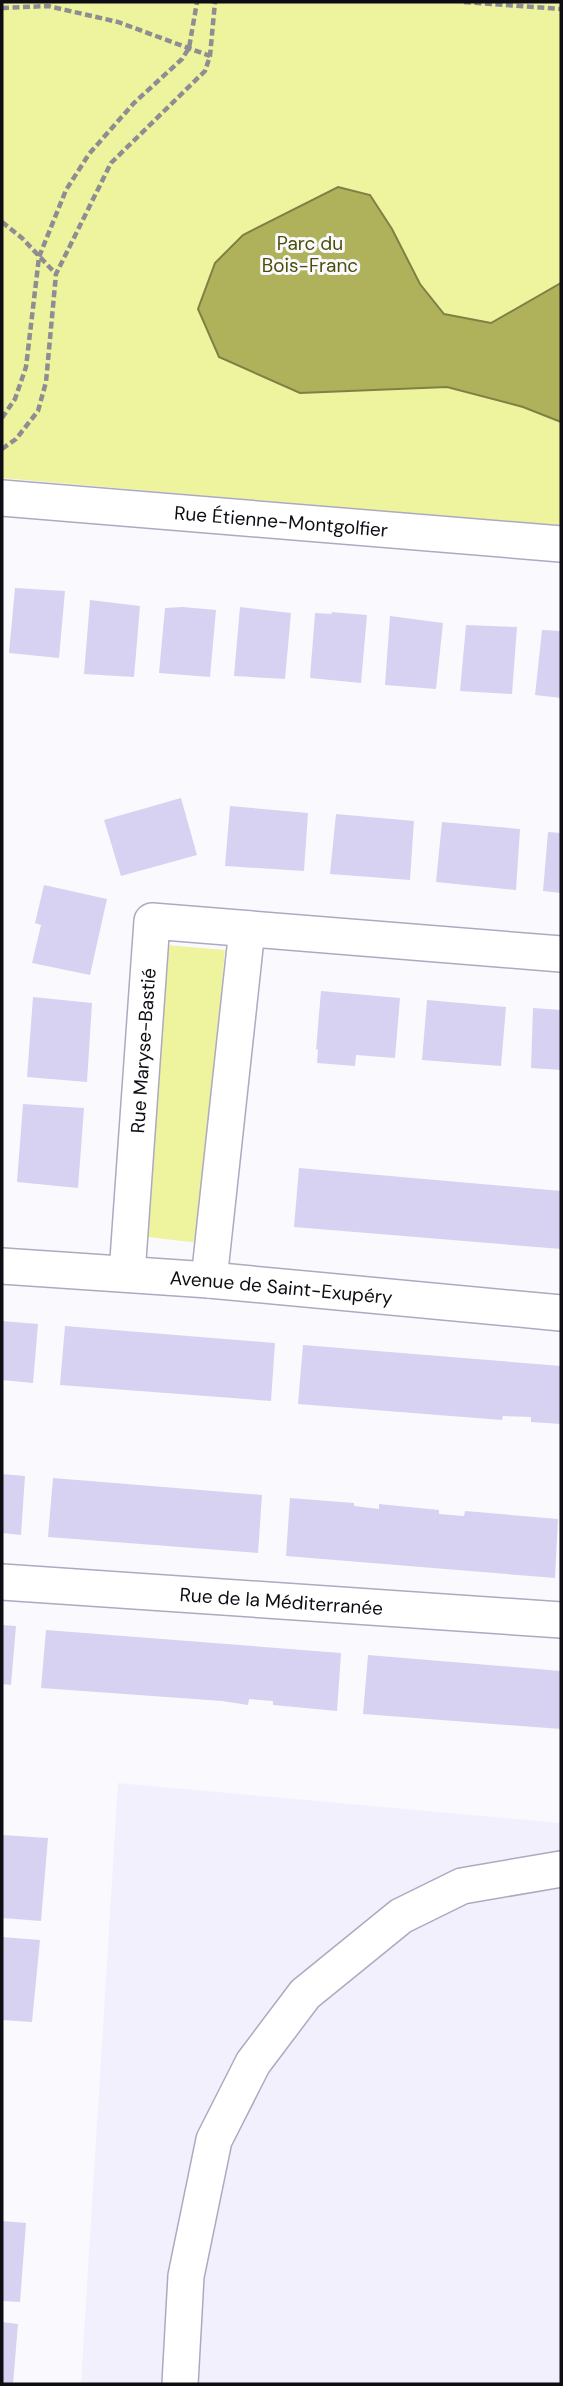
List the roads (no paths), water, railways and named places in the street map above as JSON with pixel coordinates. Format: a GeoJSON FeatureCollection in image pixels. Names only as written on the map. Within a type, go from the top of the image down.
{"type":"FeatureCollection","features":[{"type":"Feature","properties":{"kind":"street","name":"Rue Étienne-Montgolfier"},"geometry":{"type":"LineString","coordinates":[[2,498],[561,544]]}},
{"type":"Feature","properties":{"kind":"street","name":"Rue Maryse-Bastié"},"geometry":{"type":"LineString","coordinates":[[127,1274],[152,920],[561,954]]}},
{"type":"Feature","properties":{"kind":"street"},"geometry":{"type":"LineString","coordinates":[[209,1280],[247,929]]}},
{"type":"Feature","properties":{"kind":"street","name":"Avenue de Saint-Exupéry"},"geometry":{"type":"LineString","coordinates":[[2,1266],[209,1280],[561,1313]]}},
{"type":"Feature","properties":{"kind":"street","name":"Rue de la Méditerranée"},"geometry":{"type":"LineString","coordinates":[[2,1582],[561,1620]]}},
{"type":"Feature","properties":{"kind":"street"},"geometry":{"type":"LineString","coordinates":[[180,2384],[186,2276],[214,2140],[253,2063],[305,1994],[401,1916],[462,1886],[561,1869]]}},
{"type":"Feature","properties":{"kind":"park label","name":"Parc du Bois-Franc"},"geometry":{"type":"Point","coordinates":[310,254]}}]}
